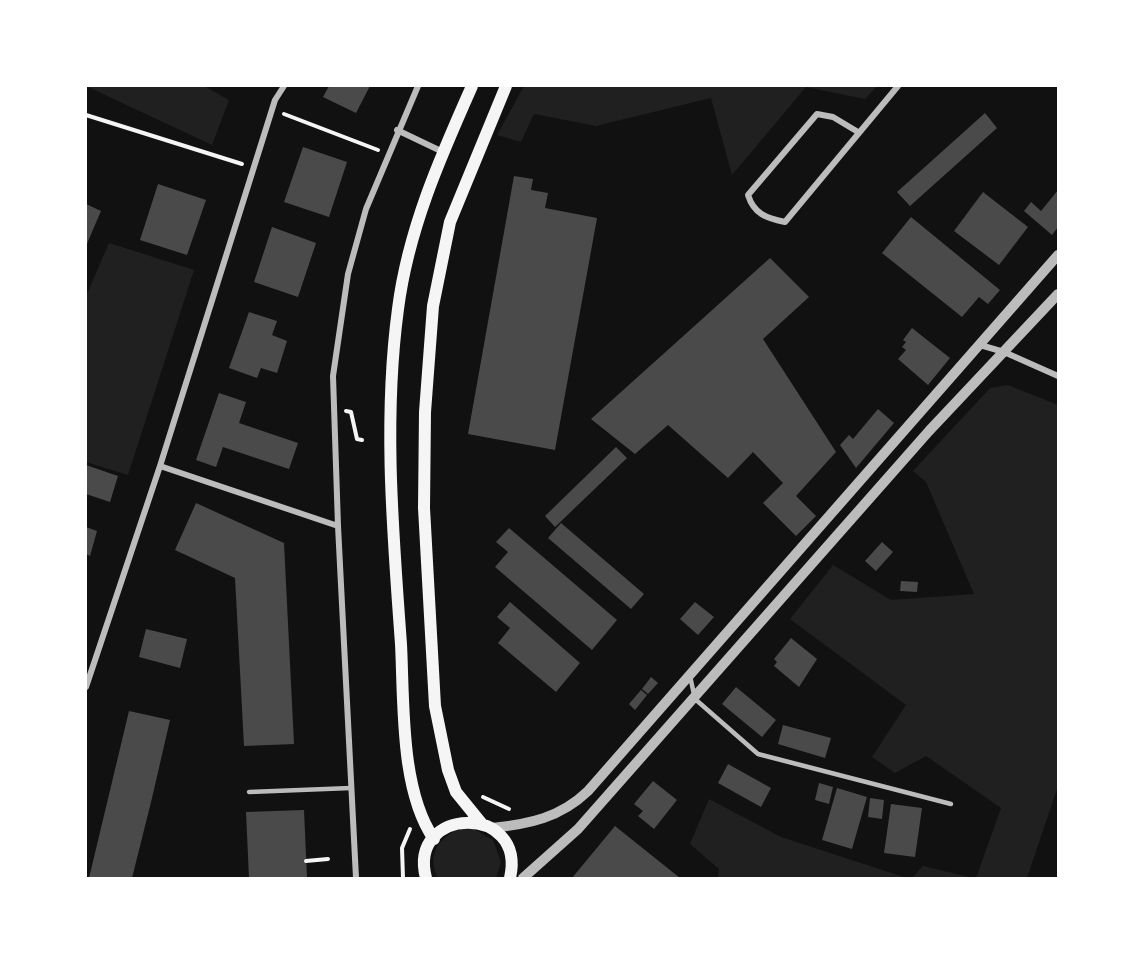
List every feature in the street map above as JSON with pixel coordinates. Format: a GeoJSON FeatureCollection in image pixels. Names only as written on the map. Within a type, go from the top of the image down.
{"type":"FeatureCollection","features":[{"type":"Feature","properties":{"kind":"main road"},"geometry":{"type":"LineString","coordinates":[[434,839],[423,823],[408,762],[390,492],[391,407],[398,309],[413,231],[443,152],[472,86]]}},
{"type":"Feature","properties":{"kind":"main road"},"geometry":{"type":"LineString","coordinates":[[506,86],[450,222],[433,306],[425,412],[424,508],[435,706],[447,770],[456,792],[487,826],[503,839],[510,851],[512,864],[510,879]]}},
{"type":"Feature","properties":{"kind":"main road"},"geometry":{"type":"LineString","coordinates":[[426,879],[425,856],[434,839],[443,829],[456,824],[487,826]]}},
{"type":"Feature","properties":{"kind":"street"},"geometry":{"type":"LineString","coordinates":[[86,687],[160,466],[273,109],[284,86]]}},
{"type":"Feature","properties":{"kind":"street"},"geometry":{"type":"LineString","coordinates":[[356,879],[338,526],[333,376],[348,274],[366,208],[397,130],[418,86]]}},
{"type":"Feature","properties":{"kind":"street"},"geometry":{"type":"LineString","coordinates":[[858,132],[833,117],[817,114],[748,195],[752,208],[766,218],[785,222],[898,86]]}},
{"type":"Feature","properties":{"kind":"street"},"geometry":{"type":"LineString","coordinates":[[397,130],[443,152]]}},
{"type":"Feature","properties":{"kind":"street"},"geometry":{"type":"LineString","coordinates":[[487,826],[531,823],[550,817],[576,802],[1059,255]]}},
{"type":"Feature","properties":{"kind":"street"},"geometry":{"type":"LineString","coordinates":[[524,879],[578,829],[922,440],[1059,294]]}},
{"type":"Feature","properties":{"kind":"street"},"geometry":{"type":"LineString","coordinates":[[980,345],[1004,352],[1059,376]]}},
{"type":"Feature","properties":{"kind":"street"},"geometry":{"type":"LineString","coordinates":[[160,466],[338,526]]}},
{"type":"Feature","properties":{"kind":"lane"},"geometry":{"type":"LineString","coordinates":[[689,675],[695,699],[758,754],[951,804]]}},
{"type":"Feature","properties":{"kind":"lane"},"geometry":{"type":"LineString","coordinates":[[249,792],[351,788]]}},
{"type":"Feature","properties":{"kind":"path"},"geometry":{"type":"LineString","coordinates":[[273,109],[387,154]]}},
{"type":"Feature","properties":{"kind":"path"},"geometry":{"type":"LineString","coordinates":[[86,115],[254,168]]}},
{"type":"Feature","properties":{"kind":"path"},"geometry":{"type":"LineString","coordinates":[[351,412],[357,439],[362,440]]}},
{"type":"Feature","properties":{"kind":"path"},"geometry":{"type":"LineString","coordinates":[[306,861],[328,859]]}},
{"type":"Feature","properties":{"kind":"shaded area"},"geometry":{"type":"Polygon","coordinates":[[[86,86],[204,86],[229,100],[212,145],[86,86]]]}},
{"type":"Feature","properties":{"kind":"shaded area"},"geometry":{"type":"Polygon","coordinates":[[[524,86],[877,86],[865,99],[806,87],[732,175],[711,98],[596,126],[534,114],[521,142],[497,135],[524,86]]]}},
{"type":"Feature","properties":{"kind":"shaded area"},"geometry":{"type":"Polygon","coordinates":[[[109,243],[194,270],[128,475],[86,462],[86,296],[109,243]]]}},
{"type":"Feature","properties":{"kind":"shaded area"},"geometry":{"type":"Polygon","coordinates":[[[1008,385],[1058,405],[1058,786],[1027,878],[976,878],[1001,808],[926,756],[895,773],[872,757],[906,705],[790,619],[833,565],[891,600],[974,594],[926,482],[913,471],[990,388],[1008,385]]]}},
{"type":"Feature","properties":{"kind":"shaded area"},"geometry":{"type":"Polygon","coordinates":[[[709,799],[781,837],[907,878],[718,878],[719,869],[690,844],[709,799]]]}},
{"type":"Feature","properties":{"kind":"shaded area"},"geometry":{"type":"Polygon","coordinates":[[[462,828],[474,829],[493,840],[501,862],[496,878],[438,878],[433,862],[437,847],[447,836],[462,828]]]}},
{"type":"Feature","properties":{"kind":"shaded area"},"geometry":{"type":"Polygon","coordinates":[[[923,866],[973,878],[912,878],[923,866]]]}},
{"type":"Feature","properties":{"kind":"building"},"geometry":{"type":"Polygon","coordinates":[[[329,86],[370,86],[356,113],[323,97],[329,86]]]}},
{"type":"Feature","properties":{"kind":"building"},"geometry":{"type":"Polygon","coordinates":[[[985,113],[997,128],[910,206],[897,192],[985,113]]]}},
{"type":"Feature","properties":{"kind":"building"},"geometry":{"type":"Polygon","coordinates":[[[303,147],[347,162],[329,217],[284,202],[303,147]]]}},
{"type":"Feature","properties":{"kind":"building"},"geometry":{"type":"Polygon","coordinates":[[[514,176],[533,179],[531,190],[548,193],[545,208],[597,218],[555,450],[468,434],[514,176]]]}},
{"type":"Feature","properties":{"kind":"building"},"geometry":{"type":"Polygon","coordinates":[[[158,184],[206,200],[187,255],[140,240],[158,184]]]}},
{"type":"Feature","properties":{"kind":"building"},"geometry":{"type":"Polygon","coordinates":[[[1058,190],[1058,227],[1052,235],[1024,211],[1031,202],[1041,211],[1058,190]]]}},
{"type":"Feature","properties":{"kind":"building"},"geometry":{"type":"Polygon","coordinates":[[[983,192],[1028,227],[999,265],[954,231],[983,192]]]}},
{"type":"Feature","properties":{"kind":"building"},"geometry":{"type":"Polygon","coordinates":[[[86,204],[101,211],[86,246],[86,204]]]}},
{"type":"Feature","properties":{"kind":"building"},"geometry":{"type":"Polygon","coordinates":[[[911,217],[1000,290],[988,304],[979,297],[962,317],[882,253],[911,217]]]}},
{"type":"Feature","properties":{"kind":"building"},"geometry":{"type":"Polygon","coordinates":[[[272,227],[316,243],[298,297],[254,282],[272,227]]]}},
{"type":"Feature","properties":{"kind":"building"},"geometry":{"type":"Polygon","coordinates":[[[770,258],[809,297],[763,339],[836,452],[796,496],[816,516],[796,536],[763,503],[783,483],[753,452],[728,478],[668,425],[635,454],[591,419],[770,258]]]}},
{"type":"Feature","properties":{"kind":"building"},"geometry":{"type":"Polygon","coordinates":[[[249,312],[277,321],[272,335],[287,341],[277,373],[261,368],[257,378],[229,368],[249,312]]]}},
{"type":"Feature","properties":{"kind":"building"},"geometry":{"type":"Polygon","coordinates":[[[912,328],[950,358],[928,385],[898,359],[906,350],[902,347],[906,342],[903,340],[912,328]]]}},
{"type":"Feature","properties":{"kind":"building"},"geometry":{"type":"Polygon","coordinates":[[[219,393],[246,402],[239,423],[298,443],[289,469],[223,447],[216,467],[196,460],[219,393]]]}},
{"type":"Feature","properties":{"kind":"building"},"geometry":{"type":"Polygon","coordinates":[[[878,409],[894,423],[856,468],[840,445],[849,435],[853,439],[878,409]]]}},
{"type":"Feature","properties":{"kind":"building"},"geometry":{"type":"Polygon","coordinates":[[[616,447],[627,458],[555,527],[545,516],[616,447]]]}},
{"type":"Feature","properties":{"kind":"building"},"geometry":{"type":"Polygon","coordinates":[[[86,465],[118,476],[110,502],[86,494],[86,465]]]}},
{"type":"Feature","properties":{"kind":"building"},"geometry":{"type":"Polygon","coordinates":[[[196,503],[284,543],[294,744],[244,746],[235,578],[175,550],[196,503]]]}},
{"type":"Feature","properties":{"kind":"building"},"geometry":{"type":"Polygon","coordinates":[[[561,523],[644,594],[631,609],[548,538],[561,523]]]}},
{"type":"Feature","properties":{"kind":"building"},"geometry":{"type":"Polygon","coordinates":[[[86,527],[97,531],[90,556],[86,554],[86,527]]]}},
{"type":"Feature","properties":{"kind":"building"},"geometry":{"type":"Polygon","coordinates":[[[509,528],[617,620],[592,650],[495,567],[508,552],[496,542],[509,528]]]}},
{"type":"Feature","properties":{"kind":"building"},"geometry":{"type":"Polygon","coordinates":[[[882,542],[893,552],[876,571],[865,561],[882,542]]]}},
{"type":"Feature","properties":{"kind":"building"},"geometry":{"type":"Polygon","coordinates":[[[901,581],[918,582],[917,592],[900,591],[901,581]]]}},
{"type":"Feature","properties":{"kind":"building"},"geometry":{"type":"Polygon","coordinates":[[[510,602],[580,663],[556,692],[498,643],[510,628],[497,617],[510,602]]]}},
{"type":"Feature","properties":{"kind":"building"},"geometry":{"type":"Polygon","coordinates":[[[695,602],[714,617],[698,635],[680,619],[695,602]]]}},
{"type":"Feature","properties":{"kind":"building"},"geometry":{"type":"Polygon","coordinates":[[[146,629],[187,639],[180,668],[139,657],[146,629]]]}},
{"type":"Feature","properties":{"kind":"building"},"geometry":{"type":"Polygon","coordinates":[[[791,638],[817,659],[799,687],[774,666],[777,662],[774,659],[791,638]]]}},
{"type":"Feature","properties":{"kind":"building"},"geometry":{"type":"Polygon","coordinates":[[[651,677],[658,683],[648,694],[642,689],[651,677]]]}},
{"type":"Feature","properties":{"kind":"building"},"geometry":{"type":"Polygon","coordinates":[[[736,687],[776,720],[762,737],[722,704],[736,687]]]}},
{"type":"Feature","properties":{"kind":"building"},"geometry":{"type":"Polygon","coordinates":[[[641,690],[647,695],[635,710],[629,704],[641,690]]]}},
{"type":"Feature","properties":{"kind":"building"},"geometry":{"type":"Polygon","coordinates":[[[129,711],[170,720],[152,798],[132,878],[89,878],[129,711]]]}},
{"type":"Feature","properties":{"kind":"building"},"geometry":{"type":"Polygon","coordinates":[[[783,725],[831,738],[825,758],[778,744],[783,725]]]}},
{"type":"Feature","properties":{"kind":"building"},"geometry":{"type":"Polygon","coordinates":[[[728,764],[771,788],[761,807],[718,783],[728,764]]]}},
{"type":"Feature","properties":{"kind":"building"},"geometry":{"type":"Polygon","coordinates":[[[653,781],[677,800],[654,829],[638,816],[643,811],[634,804],[653,781]]]}},
{"type":"Feature","properties":{"kind":"building"},"geometry":{"type":"Polygon","coordinates":[[[819,783],[833,787],[829,804],[815,800],[819,783]]]}},
{"type":"Feature","properties":{"kind":"building"},"geometry":{"type":"Polygon","coordinates":[[[837,788],[867,797],[852,849],[822,840],[837,788]]]}},
{"type":"Feature","properties":{"kind":"building"},"geometry":{"type":"Polygon","coordinates":[[[870,798],[884,800],[882,819],[868,817],[870,798]]]}},
{"type":"Feature","properties":{"kind":"building"},"geometry":{"type":"Polygon","coordinates":[[[891,804],[922,808],[915,857],[884,853],[891,804]]]}},
{"type":"Feature","properties":{"kind":"building"},"geometry":{"type":"Polygon","coordinates":[[[304,810],[307,878],[249,878],[246,812],[304,810]]]}},
{"type":"Feature","properties":{"kind":"building"},"geometry":{"type":"Polygon","coordinates":[[[615,826],[680,878],[572,878],[615,826]]]}}]}
